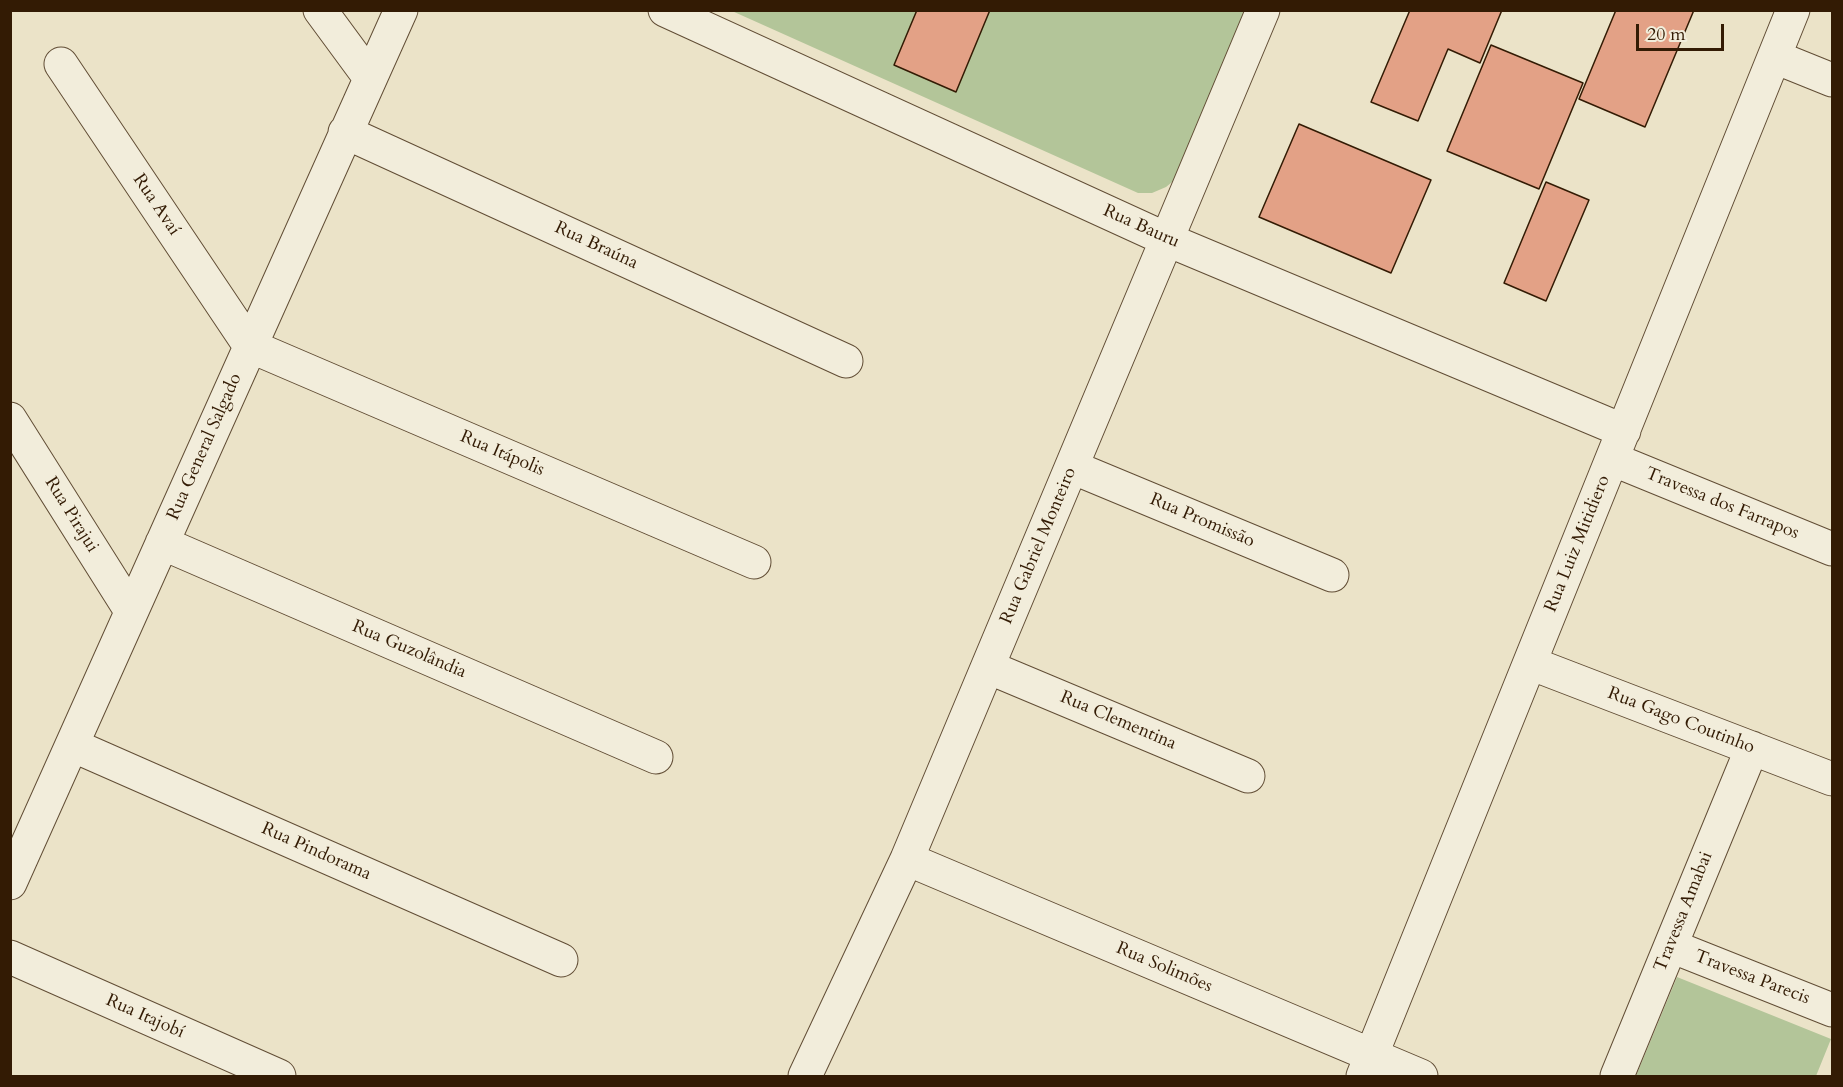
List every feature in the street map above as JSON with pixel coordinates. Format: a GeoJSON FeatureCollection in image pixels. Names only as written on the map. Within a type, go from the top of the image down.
{"type":"FeatureCollection","features":[{"type":"Feature","properties":{"kind":"street"},"geometry":{"type":"LineString","coordinates":[[320,10],[370,78]]}},
{"type":"Feature","properties":{"kind":"street","name":"Rua General Salgado"},"geometry":{"type":"LineString","coordinates":[[12,875],[401,10]]}},
{"type":"Feature","properties":{"kind":"street","name":"Rua Bauru"},"geometry":{"type":"LineString","coordinates":[[665,10],[1618,445]]}},
{"type":"Feature","properties":{"kind":"street","name":"Rua Gabriel Monteiro"},"geometry":{"type":"LineString","coordinates":[[812,1074],[907,859],[1263,10]]}},
{"type":"Feature","properties":{"kind":"street","name":"Rua Luiz Mitidiero"},"geometry":{"type":"LineString","coordinates":[[1367,1066],[1793,10]]}},
{"type":"Feature","properties":{"kind":"street"},"geometry":{"type":"LineString","coordinates":[[1774,57],[1833,80]]}},
{"type":"Feature","properties":{"kind":"street","name":"Rua Avaí"},"geometry":{"type":"LineString","coordinates":[[61,64],[250,346]]}},
{"type":"Feature","properties":{"kind":"street","name":"Rua Braúna"},"geometry":{"type":"LineString","coordinates":[[345,132],[846,361]]}},
{"type":"Feature","properties":{"kind":"street","name":"Rua Itápolis"},"geometry":{"type":"LineString","coordinates":[[250,346],[754,562]]}},
{"type":"Feature","properties":{"kind":"street","name":"Rua Pirajui"},"geometry":{"type":"LineString","coordinates":[[10,419],[131,611]]}},
{"type":"Feature","properties":{"kind":"street","name":"Travessa dos Farrapos"},"geometry":{"type":"LineString","coordinates":[[1618,445],[1831,543]]}},
{"type":"Feature","properties":{"kind":"street","name":"Rua Promissão"},"geometry":{"type":"LineString","coordinates":[[1072,467],[1332,575]]}},
{"type":"Feature","properties":{"kind":"street","name":"Rua Guzolândia"},"geometry":{"type":"LineString","coordinates":[[162,543],[656,757]]}},
{"type":"Feature","properties":{"kind":"street","name":"Rua Gago Coutinho"},"geometry":{"type":"LineString","coordinates":[[1530,663],[1833,779]]}},
{"type":"Feature","properties":{"kind":"street","name":"Rua Clementina"},"geometry":{"type":"LineString","coordinates":[[988,667],[1248,776]]}},
{"type":"Feature","properties":{"kind":"street","name":"Rua Pindorama"},"geometry":{"type":"LineString","coordinates":[[72,745],[561,960]]}},
{"type":"Feature","properties":{"kind":"street","name":"Travessa Amabai"},"geometry":{"type":"LineString","coordinates":[[1617,1077],[1752,748]]}},
{"type":"Feature","properties":{"kind":"street","name":"Rua Solimões"},"geometry":{"type":"LineString","coordinates":[[907,859],[1367,1066],[1421,1077]]}},
{"type":"Feature","properties":{"kind":"street","name":"Travessa Parecis"},"geometry":{"type":"LineString","coordinates":[[1671,946],[1833,1010]]}},
{"type":"Feature","properties":{"kind":"street","name":"Rua Itajobí"},"geometry":{"type":"LineString","coordinates":[[10,957],[279,1077]]}},
{"type":"Feature","properties":{"kind":"green space"},"geometry":{"type":"Polygon","coordinates":[[[732,11],[1247,11],[1177,178],[1166,187],[1152,193],[1138,193],[732,11]]]}},
{"type":"Feature","properties":{"kind":"green space"},"geometry":{"type":"Polygon","coordinates":[[[1677,977],[1831,1039],[1816,1076],[1636,1076],[1677,977]]]}},
{"type":"Feature","properties":{"kind":"building"},"geometry":{"type":"Polygon","coordinates":[[[917,10],[990,10],[956,92],[894,65],[917,10]]]}},
{"type":"Feature","properties":{"kind":"building"},"geometry":{"type":"Polygon","coordinates":[[[1410,10],[1502,10],[1480,63],[1448,49],[1418,121],[1371,102],[1410,10]]]}},
{"type":"Feature","properties":{"kind":"building"},"geometry":{"type":"Polygon","coordinates":[[[1616,10],[1694,10],[1645,127],[1579,99],[1616,10]]]}},
{"type":"Feature","properties":{"kind":"building"},"geometry":{"type":"Polygon","coordinates":[[[1491,45],[1583,83],[1539,189],[1447,151],[1491,45]]]}},
{"type":"Feature","properties":{"kind":"building"},"geometry":{"type":"Polygon","coordinates":[[[1299,124],[1431,180],[1391,273],[1259,217],[1299,124]]]}},
{"type":"Feature","properties":{"kind":"building"},"geometry":{"type":"Polygon","coordinates":[[[1546,182],[1589,200],[1546,301],[1504,283],[1546,182]]]}}]}
